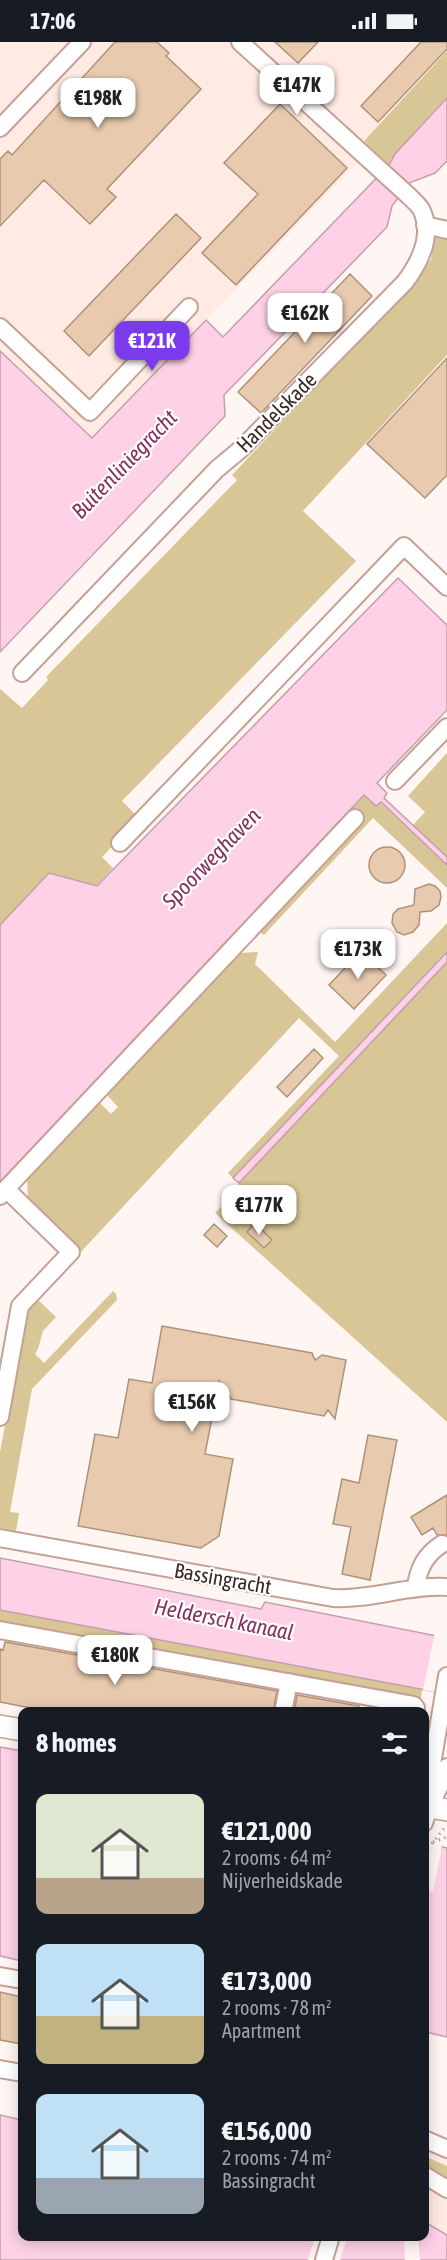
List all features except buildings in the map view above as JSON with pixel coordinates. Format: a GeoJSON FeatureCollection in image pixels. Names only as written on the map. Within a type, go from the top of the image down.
{"type":"FeatureCollection","features":[{"type":"Feature","properties":{"kind":"main road"},"geometry":{"type":"LineString","coordinates":[[0,1726],[18,1729]]}},
{"type":"Feature","properties":{"kind":"street"},"geometry":{"type":"LineString","coordinates":[[0,128],[82,42]]}},
{"type":"Feature","properties":{"kind":"street"},"geometry":{"type":"LineString","coordinates":[[240,42],[410,196],[422,210],[425,225],[447,230]]}},
{"type":"Feature","properties":{"kind":"street","name":"Handelskade"},"geometry":{"type":"LineString","coordinates":[[22,673],[217,469],[241,449],[405,282],[418,266],[423,250],[425,225]]}},
{"type":"Feature","properties":{"kind":"street"},"geometry":{"type":"LineString","coordinates":[[0,327],[90,412],[189,307]]}},
{"type":"Feature","properties":{"kind":"street"},"geometry":{"type":"LineString","coordinates":[[120,843],[404,546],[447,587]]}},
{"type":"Feature","properties":{"kind":"street"},"geometry":{"type":"LineString","coordinates":[[395,781],[447,727]]}},
{"type":"Feature","properties":{"kind":"street"},"geometry":{"type":"LineString","coordinates":[[0,1417],[20,1306],[71,1252],[3,1193],[355,818]]}},
{"type":"Feature","properties":{"kind":"street","name":"Bassingracht"},"geometry":{"type":"LineString","coordinates":[[0,1538],[333,1598],[351,1598],[416,1587],[447,1587]]}},
{"type":"Feature","properties":{"kind":"street"},"geometry":{"type":"LineString","coordinates":[[416,1587],[417,1573],[430,1551],[442,1544]]}},
{"type":"Feature","properties":{"kind":"street"},"geometry":{"type":"LineString","coordinates":[[0,1630],[415,1707]]}},
{"type":"Feature","properties":{"kind":"street"},"geometry":{"type":"LineString","coordinates":[[431,1812],[431,1770],[447,1676]]}},
{"type":"Feature","properties":{"kind":"street"},"geometry":{"type":"LineString","coordinates":[[284,1707],[289,1682]]}},
{"type":"Feature","properties":{"kind":"street"},"geometry":{"type":"LineString","coordinates":[[431,1812],[447,1767]]}},
{"type":"Feature","properties":{"kind":"street"},"geometry":{"type":"LineString","coordinates":[[0,1976],[18,1979]]}},
{"type":"Feature","properties":{"kind":"street"},"geometry":{"type":"LineString","coordinates":[[0,2069],[18,2072]]}},
{"type":"Feature","properties":{"kind":"street"},"geometry":{"type":"LineString","coordinates":[[429,2141],[447,2149]]}},
{"type":"Feature","properties":{"kind":"street"},"geometry":{"type":"LineString","coordinates":[[429,2178],[447,2189]]}},
{"type":"Feature","properties":{"kind":"street"},"geometry":{"type":"LineString","coordinates":[[324,2260],[330,2241]]}},
{"type":"Feature","properties":{"kind":"path"},"geometry":{"type":"LineString","coordinates":[[429,1847],[447,1825]]}},
{"type":"Feature","properties":{"kind":"path"},"geometry":{"type":"LineString","coordinates":[[433,1842],[447,1837]]}},
{"type":"Feature","properties":{"kind":"shaded area"},"geometry":{"type":"Polygon","coordinates":[[[0,42],[447,42],[447,70],[92,439],[0,351],[0,42]]]}},
{"type":"Feature","properties":{"kind":"shaded area"},"geometry":{"type":"Polygon","coordinates":[[[447,51],[447,98],[395,154],[389,165],[364,141],[447,51]]]}},
{"type":"Feature","properties":{"kind":"shaded area"},"geometry":{"type":"Polygon","coordinates":[[[435,238],[447,239],[447,355],[303,511],[356,561],[122,801],[139,818],[102,857],[113,868],[96,886],[49,874],[0,925],[0,689],[22,708],[48,680],[46,677],[237,480],[232,475],[419,277],[431,259],[435,238]]]}},
{"type":"Feature","properties":{"kind":"shaded area"},"geometry":{"type":"Polygon","coordinates":[[[447,753],[447,857],[413,825],[425,812],[408,796],[447,753]]]}},
{"type":"Feature","properties":{"kind":"shaded area"},"geometry":{"type":"Polygon","coordinates":[[[364,795],[380,802],[447,865],[447,888],[373,818],[264,935],[260,932],[364,822],[351,809],[364,795]]]}},
{"type":"Feature","properties":{"kind":"shaded area"},"geometry":{"type":"Polygon","coordinates":[[[447,923],[447,952],[233,1178],[228,1173],[339,1056],[299,1018],[37,1299],[56,1317],[43,1331],[35,1354],[44,1363],[113,1291],[117,1300],[32,1389],[10,1512],[19,1513],[16,1531],[0,1528],[0,1452],[27,1310],[38,1292],[79,1247],[28,1199],[27,1179],[99,1102],[111,1114],[118,1107],[107,1095],[240,953],[258,952],[255,964],[335,1042],[447,923]]]}},
{"type":"Feature","properties":{"kind":"shaded area"},"geometry":{"type":"Polygon","coordinates":[[[447,962],[447,1422],[215,1213],[236,1191],[239,1183],[447,962]]]}},
{"type":"Feature","properties":{"kind":"shaded area"},"geometry":{"type":"Polygon","coordinates":[[[0,1610],[422,1689],[421,1700],[0,1622],[0,1610]]]}},
{"type":"Feature","properties":{"kind":"shaded area"},"geometry":{"type":"Polygon","coordinates":[[[429,2150],[447,2158],[447,2235],[429,2224],[429,2150]]]}},
{"type":"Feature","properties":{"kind":"shaded area"},"geometry":{"type":"Polygon","coordinates":[[[429,2158],[447,2166],[447,2178],[429,2168],[429,2158]]]}},
{"type":"Feature","properties":{"kind":"water","name":"Buitenliniegracht"},"geometry":{"type":"Polygon","coordinates":[[[447,98],[447,161],[435,173],[409,183],[392,206],[387,227],[224,395],[225,416],[0,652],[0,351],[92,438],[206,320],[223,337],[389,165],[395,154],[447,98]]]}},
{"type":"Feature","properties":{"kind":"water","name":"Spoorweghaven"},"geometry":{"type":"Polygon","coordinates":[[[398,578],[447,625],[447,710],[377,783],[387,793],[384,798],[447,857],[447,865],[381,802],[376,806],[364,795],[0,1182],[0,925],[49,873],[97,886],[398,578]]]}},
{"type":"Feature","properties":{"kind":"water"},"geometry":{"type":"Polygon","coordinates":[[[447,952],[447,962],[239,1183],[233,1178],[447,952]]]}},
{"type":"Feature","properties":{"kind":"water","name":"Heldersch kanaal"},"geometry":{"type":"Polygon","coordinates":[[[0,1558],[261,1609],[265,1602],[447,1638],[447,1694],[0,1610],[0,1558]]]}},
{"type":"Feature","properties":{"kind":"water"},"geometry":{"type":"Polygon","coordinates":[[[0,1747],[18,1750],[18,1960],[0,1956],[0,1747]]]}},
{"type":"Feature","properties":{"kind":"water"},"geometry":{"type":"Polygon","coordinates":[[[442,1847],[447,1848],[447,2037],[429,2033],[429,1852],[439,1854],[442,1847]]]}},
{"type":"Feature","properties":{"kind":"water"},"geometry":{"type":"Polygon","coordinates":[[[0,2115],[18,2119],[18,2241],[429,2241],[429,2224],[447,2235],[447,2260],[0,2260],[0,2115]]]}},
{"type":"Feature","properties":{"kind":"pier"},"geometry":{"type":"Polygon","coordinates":[[[435,1632],[447,1635],[447,1694],[423,1690],[435,1632]]]}},
{"type":"Feature","properties":{"kind":"pier"},"geometry":{"type":"Polygon","coordinates":[[[442,1847],[433,1892],[429,1891],[429,1849],[438,1850],[442,1847]]]}},
{"type":"Feature","properties":{"kind":"pier"},"geometry":{"type":"Polygon","coordinates":[[[314,2241],[346,2241],[340,2260],[308,2260],[314,2241]]]}},
{"type":"Feature","properties":{"kind":"pier"},"geometry":{"type":"Polygon","coordinates":[[[404,2241],[418,2241],[420,2260],[405,2260],[404,2241]]]}}]}
